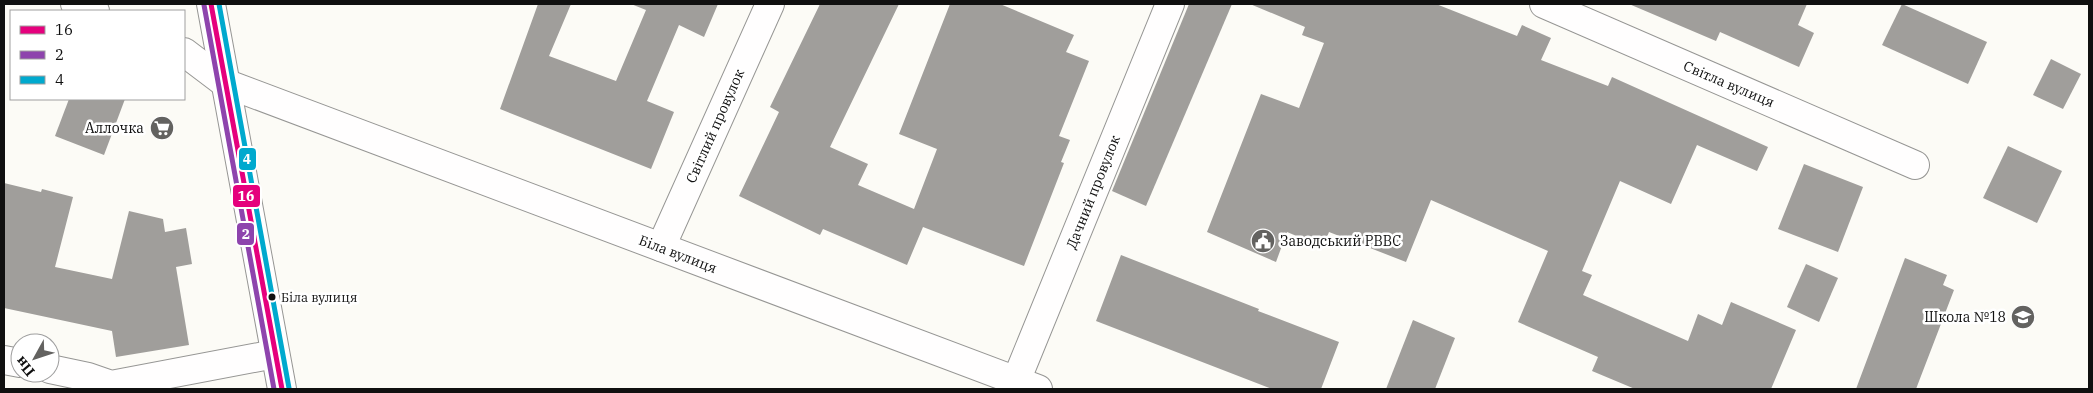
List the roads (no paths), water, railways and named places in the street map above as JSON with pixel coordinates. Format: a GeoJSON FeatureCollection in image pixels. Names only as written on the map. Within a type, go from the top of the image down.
{"type":"FeatureCollection","features":[{"type":"Feature","properties":{"kind":"street"},"geometry":{"type":"LineString","coordinates":[[75,4],[92,10]]}},
{"type":"Feature","properties":{"kind":"street"},"geometry":{"type":"LineString","coordinates":[[211,4],[282,389]]}},
{"type":"Feature","properties":{"kind":"street","name":"Світлий провулок"},"geometry":{"type":"LineString","coordinates":[[661,247],[770,4]]}},
{"type":"Feature","properties":{"kind":"street","name":"Дачний провулок"},"geometry":{"type":"LineString","coordinates":[[1027,385],[1170,4]]}},
{"type":"Feature","properties":{"kind":"street","name":"Світла вулиця"},"geometry":{"type":"LineString","coordinates":[[1544,4],[1915,165]]}},
{"type":"Feature","properties":{"kind":"street","name":"Біла вулиця"},"geometry":{"type":"LineString","coordinates":[[185,53],[225,83],[1027,385]]}},
{"type":"Feature","properties":{"kind":"street"},"geometry":{"type":"LineString","coordinates":[[60,371],[88,377],[110,385],[276,354]]}},
{"type":"Feature","properties":{"kind":"place","name":"Аллочка"},"geometry":{"type":"Point","coordinates":[162,128]}},
{"type":"Feature","properties":{"kind":"place","name":"Заводський РВВС"},"geometry":{"type":"Point","coordinates":[1263,241]}},
{"type":"Feature","properties":{"kind":"place","name":"Біла вулиця"},"geometry":{"type":"Point","coordinates":[272,297]}},
{"type":"Feature","properties":{"kind":"place","name":"Школа №18"},"geometry":{"type":"Point","coordinates":[2023,317]}}]}
